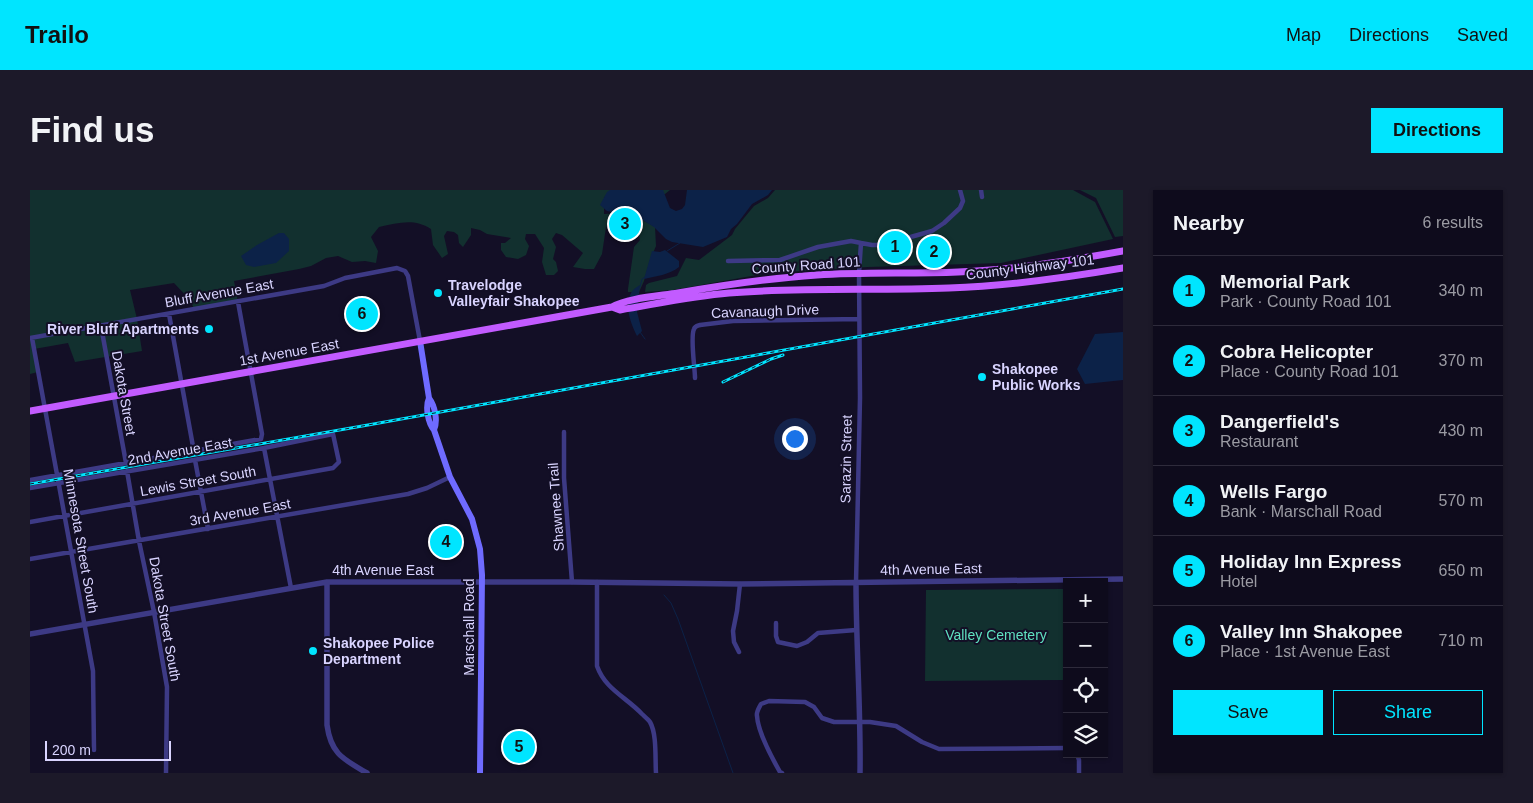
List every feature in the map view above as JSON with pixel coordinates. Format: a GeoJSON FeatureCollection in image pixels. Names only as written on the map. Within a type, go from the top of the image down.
{"type":"FeatureCollection","features":[{"type":"Feature","properties":{"kind":"main road","name":"County Road 101"},"geometry":{"type":"LineString","coordinates":[[654,300],[776,278],[859,273],[994,270],[1063,262],[1123,251]]}},
{"type":"Feature","properties":{"kind":"main road","name":"County Highway 101"},"geometry":{"type":"LineString","coordinates":[[612,308],[620,310],[625,305],[654,300],[736,292],[994,286],[1072,277],[1123,268]]}},
{"type":"Feature","properties":{"kind":"main road","name":"1st Avenue East"},"geometry":{"type":"LineString","coordinates":[[30,411],[612,308]]}},
{"type":"Feature","properties":{"kind":"main road","name":"Marschall Road"},"geometry":{"type":"LineString","coordinates":[[420,341],[429,398],[427,403],[431,426],[450,477],[472,522],[480,549],[482,582],[480,773]]}},
{"type":"Feature","properties":{"kind":"street"},"geometry":{"type":"LineString","coordinates":[[728,262],[780,260],[818,247],[851,241],[882,245],[932,231],[960,208],[963,201],[960,190]]}},
{"type":"Feature","properties":{"kind":"street"},"geometry":{"type":"LineString","coordinates":[[980,190],[982,197]]}},
{"type":"Feature","properties":{"kind":"street","name":"Sarazin Street"},"geometry":{"type":"LineString","coordinates":[[860,773],[856,583],[860,389],[859,273],[861,243]]}},
{"type":"Feature","properties":{"kind":"street","name":"Bluff Avenue East"},"geometry":{"type":"LineString","coordinates":[[31,338],[324,286],[345,278],[393,268],[405,271],[408,276]]}},
{"type":"Feature","properties":{"kind":"street","name":"Marschall Road"},"geometry":{"type":"LineString","coordinates":[[408,276],[420,341]]}},
{"type":"Feature","properties":{"kind":"street"},"geometry":{"type":"LineString","coordinates":[[238,302],[250,372]]}},
{"type":"Feature","properties":{"kind":"street"},"geometry":{"type":"LineString","coordinates":[[169,314],[194,452]]}},
{"type":"Feature","properties":{"kind":"street","name":"Cavanaugh Drive"},"geometry":{"type":"LineString","coordinates":[[695,378],[693,334],[696,326],[733,321],[859,319]]}},
{"type":"Feature","properties":{"kind":"street","name":"Dakota Street"},"geometry":{"type":"LineString","coordinates":[[101,326],[126,463]]}},
{"type":"Feature","properties":{"kind":"street","name":"Minnesota Street South"},"geometry":{"type":"LineString","coordinates":[[31,338],[85,624],[93,677],[94,750]]}},
{"type":"Feature","properties":{"kind":"street","name":"2nd Avenue East"},"geometry":{"type":"LineString","coordinates":[[30,480],[261,439],[262,434],[250,372]]}},
{"type":"Feature","properties":{"kind":"street","name":"Shawnee Trail"},"geometry":{"type":"LineString","coordinates":[[564,432],[564,478],[572,582]]}},
{"type":"Feature","properties":{"kind":"street","name":"2nd Avenue East"},"geometry":{"type":"LineString","coordinates":[[30,488],[264,448],[333,434]]}},
{"type":"Feature","properties":{"kind":"street","name":"Lewis Street South"},"geometry":{"type":"LineString","coordinates":[[30,522],[333,468],[339,462],[333,434]]}},
{"type":"Feature","properties":{"kind":"street"},"geometry":{"type":"LineString","coordinates":[[264,448],[291,588]]}},
{"type":"Feature","properties":{"kind":"street"},"geometry":{"type":"LineString","coordinates":[[195,460],[208,529]]}},
{"type":"Feature","properties":{"kind":"street","name":"Dakota Street South"},"geometry":{"type":"LineString","coordinates":[[127,471],[167,687],[166,773]]}},
{"type":"Feature","properties":{"kind":"street","name":"3rd Avenue East"},"geometry":{"type":"LineString","coordinates":[[30,559],[408,494],[427,488],[450,477]]}},
{"type":"Feature","properties":{"kind":"street","name":"4th Avenue East"},"geometry":{"type":"LineString","coordinates":[[30,634],[327,582],[740,584],[1123,579]]}},
{"type":"Feature","properties":{"kind":"street"},"geometry":{"type":"LineString","coordinates":[[327,582],[327,725],[329,739],[341,757],[367,773]]}},
{"type":"Feature","properties":{"kind":"street"},"geometry":{"type":"LineString","coordinates":[[597,582],[597,666],[600,675],[608,685],[650,722],[655,744],[656,773]]}},
{"type":"Feature","properties":{"kind":"street"},"geometry":{"type":"LineString","coordinates":[[739,652],[734,642],[733,631],[740,584]]}},
{"type":"Feature","properties":{"kind":"street"},"geometry":{"type":"LineString","coordinates":[[776,623],[778,642],[797,646],[808,642],[818,633],[856,630]]}},
{"type":"Feature","properties":{"kind":"street"},"geometry":{"type":"LineString","coordinates":[[782,773],[769,754],[756,714],[760,704],[769,701],[805,702],[814,707],[822,718],[834,722],[860,722],[896,726],[922,742],[939,749],[1063,748]]}},
{"type":"Feature","properties":{"kind":"street"},"geometry":{"type":"LineString","coordinates":[[1078,758],[1079,773]]}},
{"type":"Feature","properties":{"kind":"green space"},"geometry":{"type":"Polygon","coordinates":[[[30,190],[670,190],[665,194],[604,197],[604,214],[631,216],[655,227],[656,246],[639,292],[628,292],[634,247],[640,240],[636,226],[625,218],[606,227],[602,254],[594,269],[573,267],[583,253],[562,235],[556,233],[552,239],[556,247],[553,259],[556,262],[558,271],[554,275],[546,275],[542,262],[544,248],[535,234],[526,234],[525,239],[529,246],[526,255],[518,259],[506,257],[501,250],[501,243],[505,243],[511,238],[487,234],[471,228],[471,235],[463,247],[459,243],[458,235],[447,231],[444,236],[448,254],[442,258],[433,245],[431,229],[418,223],[399,223],[379,227],[371,237],[378,251],[376,263],[365,261],[352,262],[338,256],[326,258],[311,266],[299,269],[234,281],[238,302],[194,309],[190,300],[174,283],[130,290],[142,351],[75,362],[68,343],[34,349],[38,372],[30,374],[30,190]]]}},
{"type":"Feature","properties":{"kind":"green space"},"geometry":{"type":"Polygon","coordinates":[[[775,190],[1073,190],[1095,202],[1113,239],[1001,263],[868,267],[768,273],[673,290],[645,292],[646,285],[649,283],[677,276],[686,258],[699,260],[732,235],[754,206],[768,198],[775,190]]]}},
{"type":"Feature","properties":{"kind":"green space"},"geometry":{"type":"Polygon","coordinates":[[[1080,190],[1123,190],[1123,236],[1115,237],[1096,198],[1080,190]]]}},
{"type":"Feature","properties":{"kind":"green space","name":"Valley Cemetery"},"geometry":{"type":"Polygon","coordinates":[[[1063,589],[1063,680],[925,681],[926,590],[1063,589]]]}},
{"type":"Feature","properties":{"kind":"water"},"geometry":{"type":"Polygon","coordinates":[[[610,190],[663,190],[670,208],[676,211],[682,209],[685,205],[687,190],[772,190],[768,195],[752,204],[731,229],[727,237],[703,247],[672,242],[666,239],[654,227],[639,218],[607,211],[600,205],[610,190]]]}},
{"type":"Feature","properties":{"kind":"water"},"geometry":{"type":"Polygon","coordinates":[[[279,233],[284,233],[289,239],[289,251],[276,263],[254,267],[246,265],[241,256],[279,233]]]}},
{"type":"Feature","properties":{"kind":"water"},"geometry":{"type":"Polygon","coordinates":[[[665,250],[679,261],[679,267],[667,274],[644,279],[652,251],[660,252],[665,250]]]}},
{"type":"Feature","properties":{"kind":"water"},"geometry":{"type":"Polygon","coordinates":[[[640,285],[637,312],[642,331],[637,336],[631,321],[628,304],[632,292],[640,285]]]}},
{"type":"Feature","properties":{"kind":"water"},"geometry":{"type":"Polygon","coordinates":[[[1123,332],[1123,380],[1085,384],[1077,369],[1095,334],[1123,332]]]}},
{"type":"Feature","properties":{"kind":"waterway"},"geometry":{"type":"LineString","coordinates":[[667,251],[680,243]]}},
{"type":"Feature","properties":{"kind":"waterway"},"geometry":{"type":"LineString","coordinates":[[640,287],[642,279],[645,277]]}},
{"type":"Feature","properties":{"kind":"waterway"},"geometry":{"type":"LineString","coordinates":[[640,332],[645,339]]}},
{"type":"Feature","properties":{"kind":"waterway"},"geometry":{"type":"LineString","coordinates":[[664,595],[671,603],[678,619],[733,773]]}},
{"type":"Feature","properties":{"kind":"railway"},"geometry":{"type":"LineString","coordinates":[[30,484],[1123,289]]}},
{"type":"Feature","properties":{"kind":"railway"},"geometry":{"type":"LineString","coordinates":[[723,382],[783,355]]}},
{"type":"Feature","properties":{"kind":"place","name":"Dangerfield's"},"geometry":{"type":"Point","coordinates":[625,224]}},
{"type":"Feature","properties":{"kind":"place","name":"Memorial Park"},"geometry":{"type":"Point","coordinates":[895,247]}},
{"type":"Feature","properties":{"kind":"place","name":"Cobra Helicopter"},"geometry":{"type":"Point","coordinates":[934,252]}},
{"type":"Feature","properties":{"kind":"place","name":"Travelodge Valleyfair Shakopee"},"geometry":{"type":"Point","coordinates":[438,293]}},
{"type":"Feature","properties":{"kind":"place","name":"Valley Inn Shakopee"},"geometry":{"type":"Point","coordinates":[362,314]}},
{"type":"Feature","properties":{"kind":"place","name":"River Bluff Apartments"},"geometry":{"type":"Point","coordinates":[209,329]}},
{"type":"Feature","properties":{"kind":"place","name":"Shakopee Public Works"},"geometry":{"type":"Point","coordinates":[982,377]}},
{"type":"Feature","properties":{"kind":"place","name":"Wells Fargo"},"geometry":{"type":"Point","coordinates":[446,542]}},
{"type":"Feature","properties":{"kind":"place","name":"Shakopee Police Department"},"geometry":{"type":"Point","coordinates":[313,651]}},
{"type":"Feature","properties":{"kind":"place","name":"Holiday Inn Express"},"geometry":{"type":"Point","coordinates":[519,747]}}]}
